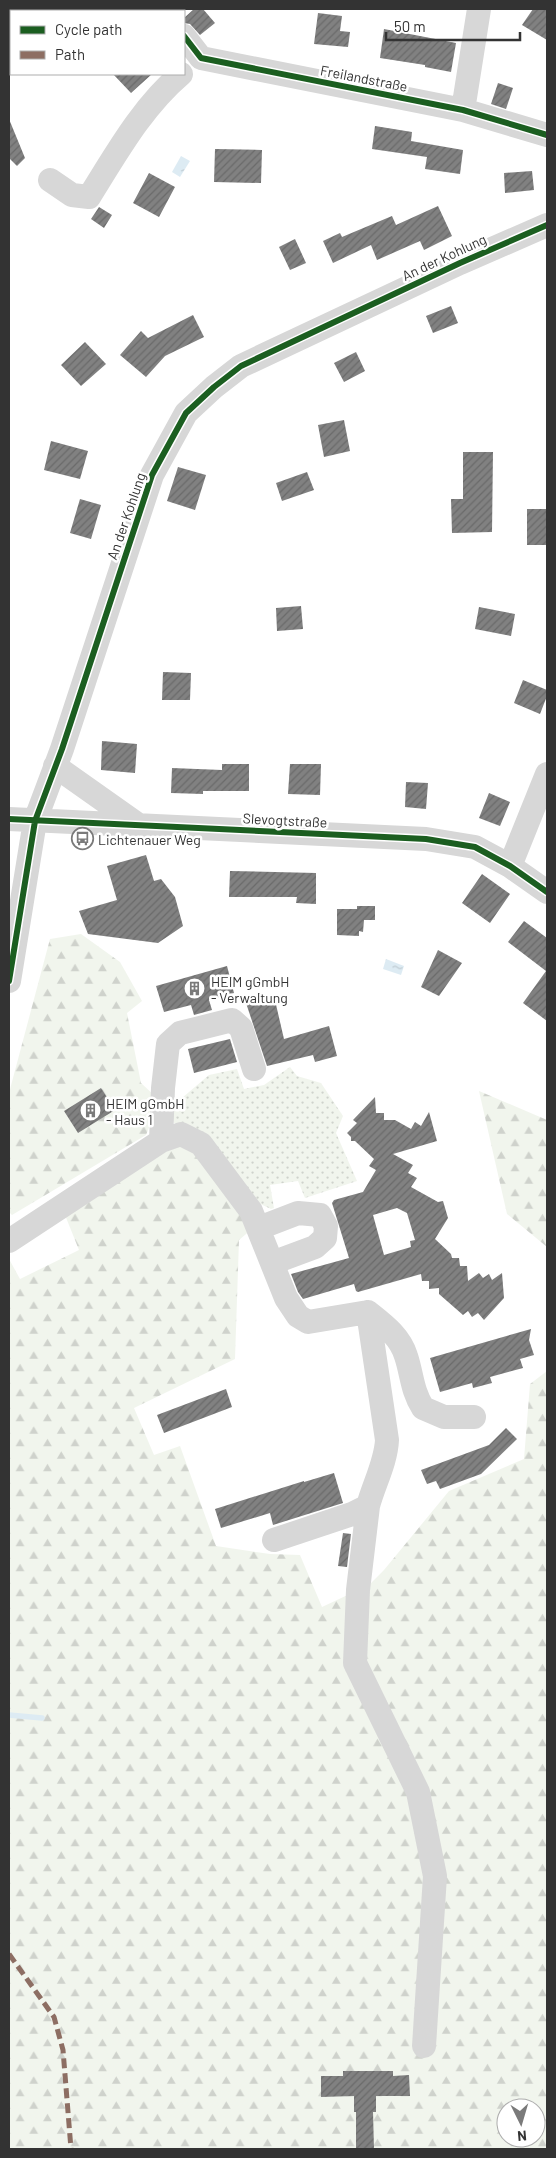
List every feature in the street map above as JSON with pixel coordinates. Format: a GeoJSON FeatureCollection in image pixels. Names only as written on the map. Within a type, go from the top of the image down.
{"type":"FeatureCollection","features":[{"type":"Feature","properties":{"kind":"street"},"geometry":{"type":"LineString","coordinates":[[463,110],[478,9]]}},
{"type":"Feature","properties":{"kind":"street"},"geometry":{"type":"LineString","coordinates":[[185,42],[189,68]]}},
{"type":"Feature","properties":{"kind":"street","name":"Freilandstraße"},"geometry":{"type":"LineString","coordinates":[[189,68],[463,110],[547,135]]}},
{"type":"Feature","properties":{"kind":"street"},"geometry":{"type":"LineString","coordinates":[[50,180],[72,195],[90,197],[125,140],[154,101],[182,75]]}},
{"type":"Feature","properties":{"kind":"street","name":"An der Kohlung"},"geometry":{"type":"LineString","coordinates":[[35,821],[152,475],[186,414],[241,366],[460,263],[547,225]]}},
{"type":"Feature","properties":{"kind":"street"},"geometry":{"type":"LineString","coordinates":[[55,766],[140,826]]}},
{"type":"Feature","properties":{"kind":"street"},"geometry":{"type":"LineString","coordinates":[[510,866],[547,774]]}},
{"type":"Feature","properties":{"kind":"street","name":"Slevogtstraße"},"geometry":{"type":"LineString","coordinates":[[9,819],[426,839],[475,847],[510,866],[547,892]]}},
{"type":"Feature","properties":{"kind":"street"},"geometry":{"type":"LineString","coordinates":[[9,981],[35,821]]}},
{"type":"Feature","properties":{"kind":"street"},"geometry":{"type":"LineString","coordinates":[[161,1141],[163,1088],[168,1044],[180,1033],[232,1020],[240,1028],[254,1069]]}},
{"type":"Feature","properties":{"kind":"street"},"geometry":{"type":"LineString","coordinates":[[9,1241],[161,1141],[181,1134],[201,1144],[251,1211],[286,1298],[298,1316],[308,1322],[368,1312],[393,1333],[406,1354],[411,1382],[423,1408],[444,1417],[474,1418]]}},
{"type":"Feature","properties":{"kind":"street"},"geometry":{"type":"LineString","coordinates":[[259,1228],[302,1213],[320,1215],[326,1226],[325,1238],[315,1247],[272,1263]]}},
{"type":"Feature","properties":{"kind":"street"},"geometry":{"type":"LineString","coordinates":[[368,1312],[387,1440],[387,1452],[368,1506],[358,1590],[354,1664],[418,1792],[435,1876],[424,2046]]}},
{"type":"Feature","properties":{"kind":"street"},"geometry":{"type":"LineString","coordinates":[[274,1540],[352,1514],[368,1506]]}},
{"type":"Feature","properties":{"kind":"green space"},"geometry":{"type":"Polygon","coordinates":[[[81,934],[120,962],[142,1001],[127,1013],[141,1083],[156,1097],[153,1118],[146,1135],[12,1215],[9,1212],[9,1093],[50,939],[81,934]]]}},
{"type":"Feature","properties":{"kind":"green space"},"geometry":{"type":"Polygon","coordinates":[[[290,1067],[297,1076],[321,1083],[343,1116],[336,1133],[357,1181],[305,1198],[298,1181],[270,1185],[274,1208],[271,1209],[250,1199],[196,1133],[174,1123],[169,1109],[209,1075],[237,1069],[244,1089],[264,1085],[290,1067]]]}},
{"type":"Feature","properties":{"kind":"green space"},"geometry":{"type":"Polygon","coordinates":[[[479,1091],[547,1120],[547,1247],[507,1214],[479,1091]]]}},
{"type":"Feature","properties":{"kind":"green space"},"geometry":{"type":"Polygon","coordinates":[[[163,1145],[190,1146],[252,1229],[239,1240],[235,1359],[134,1408],[154,1455],[180,1446],[216,1546],[270,1554],[300,1555],[322,1607],[369,1585],[384,1570],[449,1491],[524,1459],[530,1384],[547,1371],[547,2149],[9,2149],[9,1259],[20,1279],[79,1250],[65,1215],[163,1145]]]}},
{"type":"Feature","properties":{"kind":"water"},"geometry":{"type":"Polygon","coordinates":[[[181,156],[190,161],[180,177],[172,172],[181,156]]]}},
{"type":"Feature","properties":{"kind":"water"},"geometry":{"type":"Polygon","coordinates":[[[386,959],[404,966],[401,975],[383,969],[386,959]]]}},
{"type":"Feature","properties":{"kind":"building"},"geometry":{"type":"Polygon","coordinates":[[[194,9],[203,9],[215,23],[200,35],[190,24],[185,23],[185,17],[194,9]]]}},
{"type":"Feature","properties":{"kind":"building"},"geometry":{"type":"Polygon","coordinates":[[[533,9],[547,9],[547,40],[522,25],[533,9]]]}},
{"type":"Feature","properties":{"kind":"building"},"geometry":{"type":"Polygon","coordinates":[[[318,13],[342,16],[340,31],[350,32],[348,47],[314,44],[318,13]]]}},
{"type":"Feature","properties":{"kind":"building"},"geometry":{"type":"Polygon","coordinates":[[[384,29],[456,43],[451,72],[425,67],[425,65],[380,58],[384,29]]]}},
{"type":"Feature","properties":{"kind":"building"},"geometry":{"type":"Polygon","coordinates":[[[114,75],[151,75],[131,93],[114,75]]]}},
{"type":"Feature","properties":{"kind":"building"},"geometry":{"type":"Polygon","coordinates":[[[498,83],[513,88],[506,109],[491,104],[498,83]]]}},
{"type":"Feature","properties":{"kind":"building"},"geometry":{"type":"Polygon","coordinates":[[[9,119],[25,158],[17,166],[9,158],[9,119]]]}},
{"type":"Feature","properties":{"kind":"building"},"geometry":{"type":"Polygon","coordinates":[[[375,126],[412,132],[411,141],[463,150],[460,174],[425,169],[427,157],[372,149],[375,126]]]}},
{"type":"Feature","properties":{"kind":"building"},"geometry":{"type":"Polygon","coordinates":[[[215,149],[262,150],[261,183],[214,182],[215,149]]]}},
{"type":"Feature","properties":{"kind":"building"},"geometry":{"type":"Polygon","coordinates":[[[532,171],[534,190],[505,193],[504,173],[532,171]]]}},
{"type":"Feature","properties":{"kind":"building"},"geometry":{"type":"Polygon","coordinates":[[[149,173],[175,187],[159,217],[133,203],[149,173]]]}},
{"type":"Feature","properties":{"kind":"building"},"geometry":{"type":"Polygon","coordinates":[[[438,206],[452,236],[424,250],[420,241],[377,260],[371,245],[333,263],[323,241],[340,233],[342,237],[392,216],[396,225],[438,206]]]}},
{"type":"Feature","properties":{"kind":"building"},"geometry":{"type":"Polygon","coordinates":[[[99,207],[112,215],[104,228],[91,219],[99,207]]]}},
{"type":"Feature","properties":{"kind":"building"},"geometry":{"type":"Polygon","coordinates":[[[295,239],[306,263],[290,270],[279,247],[295,239]]]}},
{"type":"Feature","properties":{"kind":"building"},"geometry":{"type":"Polygon","coordinates":[[[451,306],[458,323],[433,333],[426,316],[451,306]]]}},
{"type":"Feature","properties":{"kind":"building"},"geometry":{"type":"Polygon","coordinates":[[[193,315],[204,337],[165,356],[146,377],[120,355],[141,331],[148,338],[193,315]]]}},
{"type":"Feature","properties":{"kind":"building"},"geometry":{"type":"Polygon","coordinates":[[[85,342],[106,364],[81,386],[61,365],[85,342]]]}},
{"type":"Feature","properties":{"kind":"building"},"geometry":{"type":"Polygon","coordinates":[[[356,352],[365,371],[344,382],[334,363],[356,352]]]}},
{"type":"Feature","properties":{"kind":"building"},"geometry":{"type":"Polygon","coordinates":[[[344,420],[350,451],[324,457],[318,425],[344,420]]]}},
{"type":"Feature","properties":{"kind":"building"},"geometry":{"type":"Polygon","coordinates":[[[51,441],[88,451],[80,479],[44,470],[51,441]]]}},
{"type":"Feature","properties":{"kind":"building"},"geometry":{"type":"Polygon","coordinates":[[[463,452],[493,452],[492,532],[452,533],[451,499],[463,499],[463,452]]]}},
{"type":"Feature","properties":{"kind":"building"},"geometry":{"type":"Polygon","coordinates":[[[178,467],[206,475],[195,510],[167,501],[178,467]]]}},
{"type":"Feature","properties":{"kind":"building"},"geometry":{"type":"Polygon","coordinates":[[[307,472],[314,490],[282,501],[276,483],[307,472]]]}},
{"type":"Feature","properties":{"kind":"building"},"geometry":{"type":"Polygon","coordinates":[[[80,499],[101,505],[91,539],[70,533],[80,499]]]}},
{"type":"Feature","properties":{"kind":"building"},"geometry":{"type":"Polygon","coordinates":[[[527,509],[547,509],[547,545],[527,545],[527,509]]]}},
{"type":"Feature","properties":{"kind":"building"},"geometry":{"type":"Polygon","coordinates":[[[301,606],[303,629],[277,631],[276,608],[301,606]]]}},
{"type":"Feature","properties":{"kind":"building"},"geometry":{"type":"Polygon","coordinates":[[[479,607],[515,614],[511,636],[475,629],[479,607]]]}},
{"type":"Feature","properties":{"kind":"building"},"geometry":{"type":"Polygon","coordinates":[[[163,672],[191,673],[190,700],[162,700],[163,672]]]}},
{"type":"Feature","properties":{"kind":"building"},"geometry":{"type":"Polygon","coordinates":[[[523,680],[547,690],[547,696],[540,714],[514,703],[523,680]]]}},
{"type":"Feature","properties":{"kind":"building"},"geometry":{"type":"Polygon","coordinates":[[[102,741],[137,744],[135,773],[101,770],[102,741]]]}},
{"type":"Feature","properties":{"kind":"building"},"geometry":{"type":"Polygon","coordinates":[[[222,764],[249,764],[249,791],[203,791],[203,794],[171,793],[172,768],[222,770],[222,764]]]}},
{"type":"Feature","properties":{"kind":"building"},"geometry":{"type":"Polygon","coordinates":[[[290,764],[321,764],[320,795],[288,794],[290,764]]]}},
{"type":"Feature","properties":{"kind":"building"},"geometry":{"type":"Polygon","coordinates":[[[406,782],[428,783],[426,809],[405,807],[406,782]]]}},
{"type":"Feature","properties":{"kind":"building"},"geometry":{"type":"Polygon","coordinates":[[[489,793],[510,802],[500,826],[479,818],[489,793]]]}},
{"type":"Feature","properties":{"kind":"building"},"geometry":{"type":"Polygon","coordinates":[[[146,855],[154,881],[161,879],[175,897],[183,926],[158,943],[88,934],[79,911],[117,900],[107,866],[146,855]]]}},
{"type":"Feature","properties":{"kind":"building"},"geometry":{"type":"Polygon","coordinates":[[[230,871],[316,873],[316,904],[296,903],[297,897],[229,897],[230,871]]]}},
{"type":"Feature","properties":{"kind":"building"},"geometry":{"type":"Polygon","coordinates":[[[482,874],[510,894],[490,923],[462,903],[482,874]]]}},
{"type":"Feature","properties":{"kind":"building"},"geometry":{"type":"Polygon","coordinates":[[[357,906],[375,906],[375,920],[364,920],[363,932],[359,931],[359,936],[337,935],[337,909],[357,909],[357,906]]]}},
{"type":"Feature","properties":{"kind":"building"},"geometry":{"type":"Polygon","coordinates":[[[524,921],[547,938],[547,1021],[523,1003],[546,971],[508,942],[524,921]]]}},
{"type":"Feature","properties":{"kind":"building"},"geometry":{"type":"Polygon","coordinates":[[[438,950],[462,963],[439,996],[421,987],[438,950]]]}},
{"type":"Feature","properties":{"kind":"building","name":"HEIM gGmbH - Verwaltung"},"geometry":{"type":"Polygon","coordinates":[[[227,966],[234,993],[209,1000],[212,1010],[194,1015],[191,1005],[164,1012],[156,986],[227,966]]]}},
{"type":"Feature","properties":{"kind":"building"},"geometry":{"type":"Polygon","coordinates":[[[274,996],[284,1039],[329,1026],[337,1056],[315,1062],[313,1055],[267,1066],[246,1003],[274,996]]]}},
{"type":"Feature","properties":{"kind":"building"},"geometry":{"type":"Polygon","coordinates":[[[230,1039],[237,1062],[194,1073],[188,1049],[230,1039]]]}},
{"type":"Feature","properties":{"kind":"building","name":"HEIM gGmbH - Haus 1"},"geometry":{"type":"Polygon","coordinates":[[[101,1088],[115,1110],[78,1133],[64,1111],[101,1088]]]}},
{"type":"Feature","properties":{"kind":"building"},"geometry":{"type":"Polygon","coordinates":[[[375,1097],[376,1113],[384,1113],[384,1120],[395,1120],[411,1129],[415,1122],[421,1126],[429,1112],[437,1141],[393,1154],[413,1165],[408,1173],[417,1178],[411,1187],[438,1202],[443,1201],[448,1218],[435,1239],[451,1254],[452,1258],[459,1258],[460,1266],[467,1266],[468,1281],[479,1273],[483,1278],[489,1274],[492,1280],[502,1273],[504,1298],[484,1320],[478,1313],[472,1317],[468,1311],[463,1315],[439,1294],[439,1288],[429,1289],[429,1281],[422,1281],[421,1274],[358,1292],[354,1284],[303,1299],[298,1292],[291,1274],[349,1258],[332,1203],[334,1200],[363,1192],[376,1170],[369,1166],[374,1159],[355,1141],[351,1141],[351,1137],[347,1133],[357,1123],[353,1120],[375,1097]],[[397,1208],[373,1215],[384,1255],[411,1247],[410,1241],[415,1240],[407,1213],[397,1208]]]}},
{"type":"Feature","properties":{"kind":"building"},"geometry":{"type":"Polygon","coordinates":[[[531,1329],[529,1340],[534,1355],[520,1359],[523,1368],[490,1377],[492,1383],[473,1388],[472,1383],[440,1392],[430,1358],[531,1329]]]}},
{"type":"Feature","properties":{"kind":"building"},"geometry":{"type":"Polygon","coordinates":[[[226,1389],[232,1407],[164,1433],[157,1415],[226,1389]]]}},
{"type":"Feature","properties":{"kind":"building"},"geometry":{"type":"Polygon","coordinates":[[[506,1428],[517,1439],[481,1474],[440,1489],[436,1481],[427,1484],[421,1470],[489,1445],[506,1428]]]}},
{"type":"Feature","properties":{"kind":"building"},"geometry":{"type":"Polygon","coordinates":[[[334,1473],[343,1503],[273,1525],[270,1513],[221,1528],[215,1509],[334,1473]]]}},
{"type":"Feature","properties":{"kind":"building"},"geometry":{"type":"Polygon","coordinates":[[[343,1533],[351,1534],[347,1567],[338,1566],[343,1533]]]}},
{"type":"Feature","properties":{"kind":"building"},"geometry":{"type":"Polygon","coordinates":[[[343,2071],[393,2071],[393,2076],[409,2075],[410,2096],[376,2096],[376,2112],[373,2112],[374,2149],[356,2149],[354,2096],[321,2097],[321,2076],[343,2076],[343,2071]]]}},
{"type":"Feature","properties":{"kind":"waterway"},"geometry":{"type":"LineString","coordinates":[[9,1715],[42,1718]]}},
{"type":"Feature","properties":{"kind":"marked path"},"geometry":{"type":"LineString","coordinates":[[9,1954],[54,2017],[63,2050],[71,2149]]}},
{"type":"Feature","properties":{"kind":"cycle path"},"geometry":{"type":"LineString","coordinates":[[185,37],[201,58],[463,110],[547,135]]}},
{"type":"Feature","properties":{"kind":"cycle path"},"geometry":{"type":"LineString","coordinates":[[9,981],[35,821],[62,749],[152,475],[186,413],[214,387],[241,366],[460,263],[547,225]]}},
{"type":"Feature","properties":{"kind":"cycle path"},"geometry":{"type":"LineString","coordinates":[[9,819],[426,839],[475,847],[510,866],[547,892]]}},
{"type":"Feature","properties":{"kind":"place","name":"Lichtenauer Weg"},"geometry":{"type":"Point","coordinates":[82,839]}},
{"type":"Feature","properties":{"kind":"place","name":"HEIM gGmbH - Verwaltung"},"geometry":{"type":"Point","coordinates":[195,989]}},
{"type":"Feature","properties":{"kind":"place","name":"HEIM gGmbH - Haus 1"},"geometry":{"type":"Point","coordinates":[90,1111]}}]}
